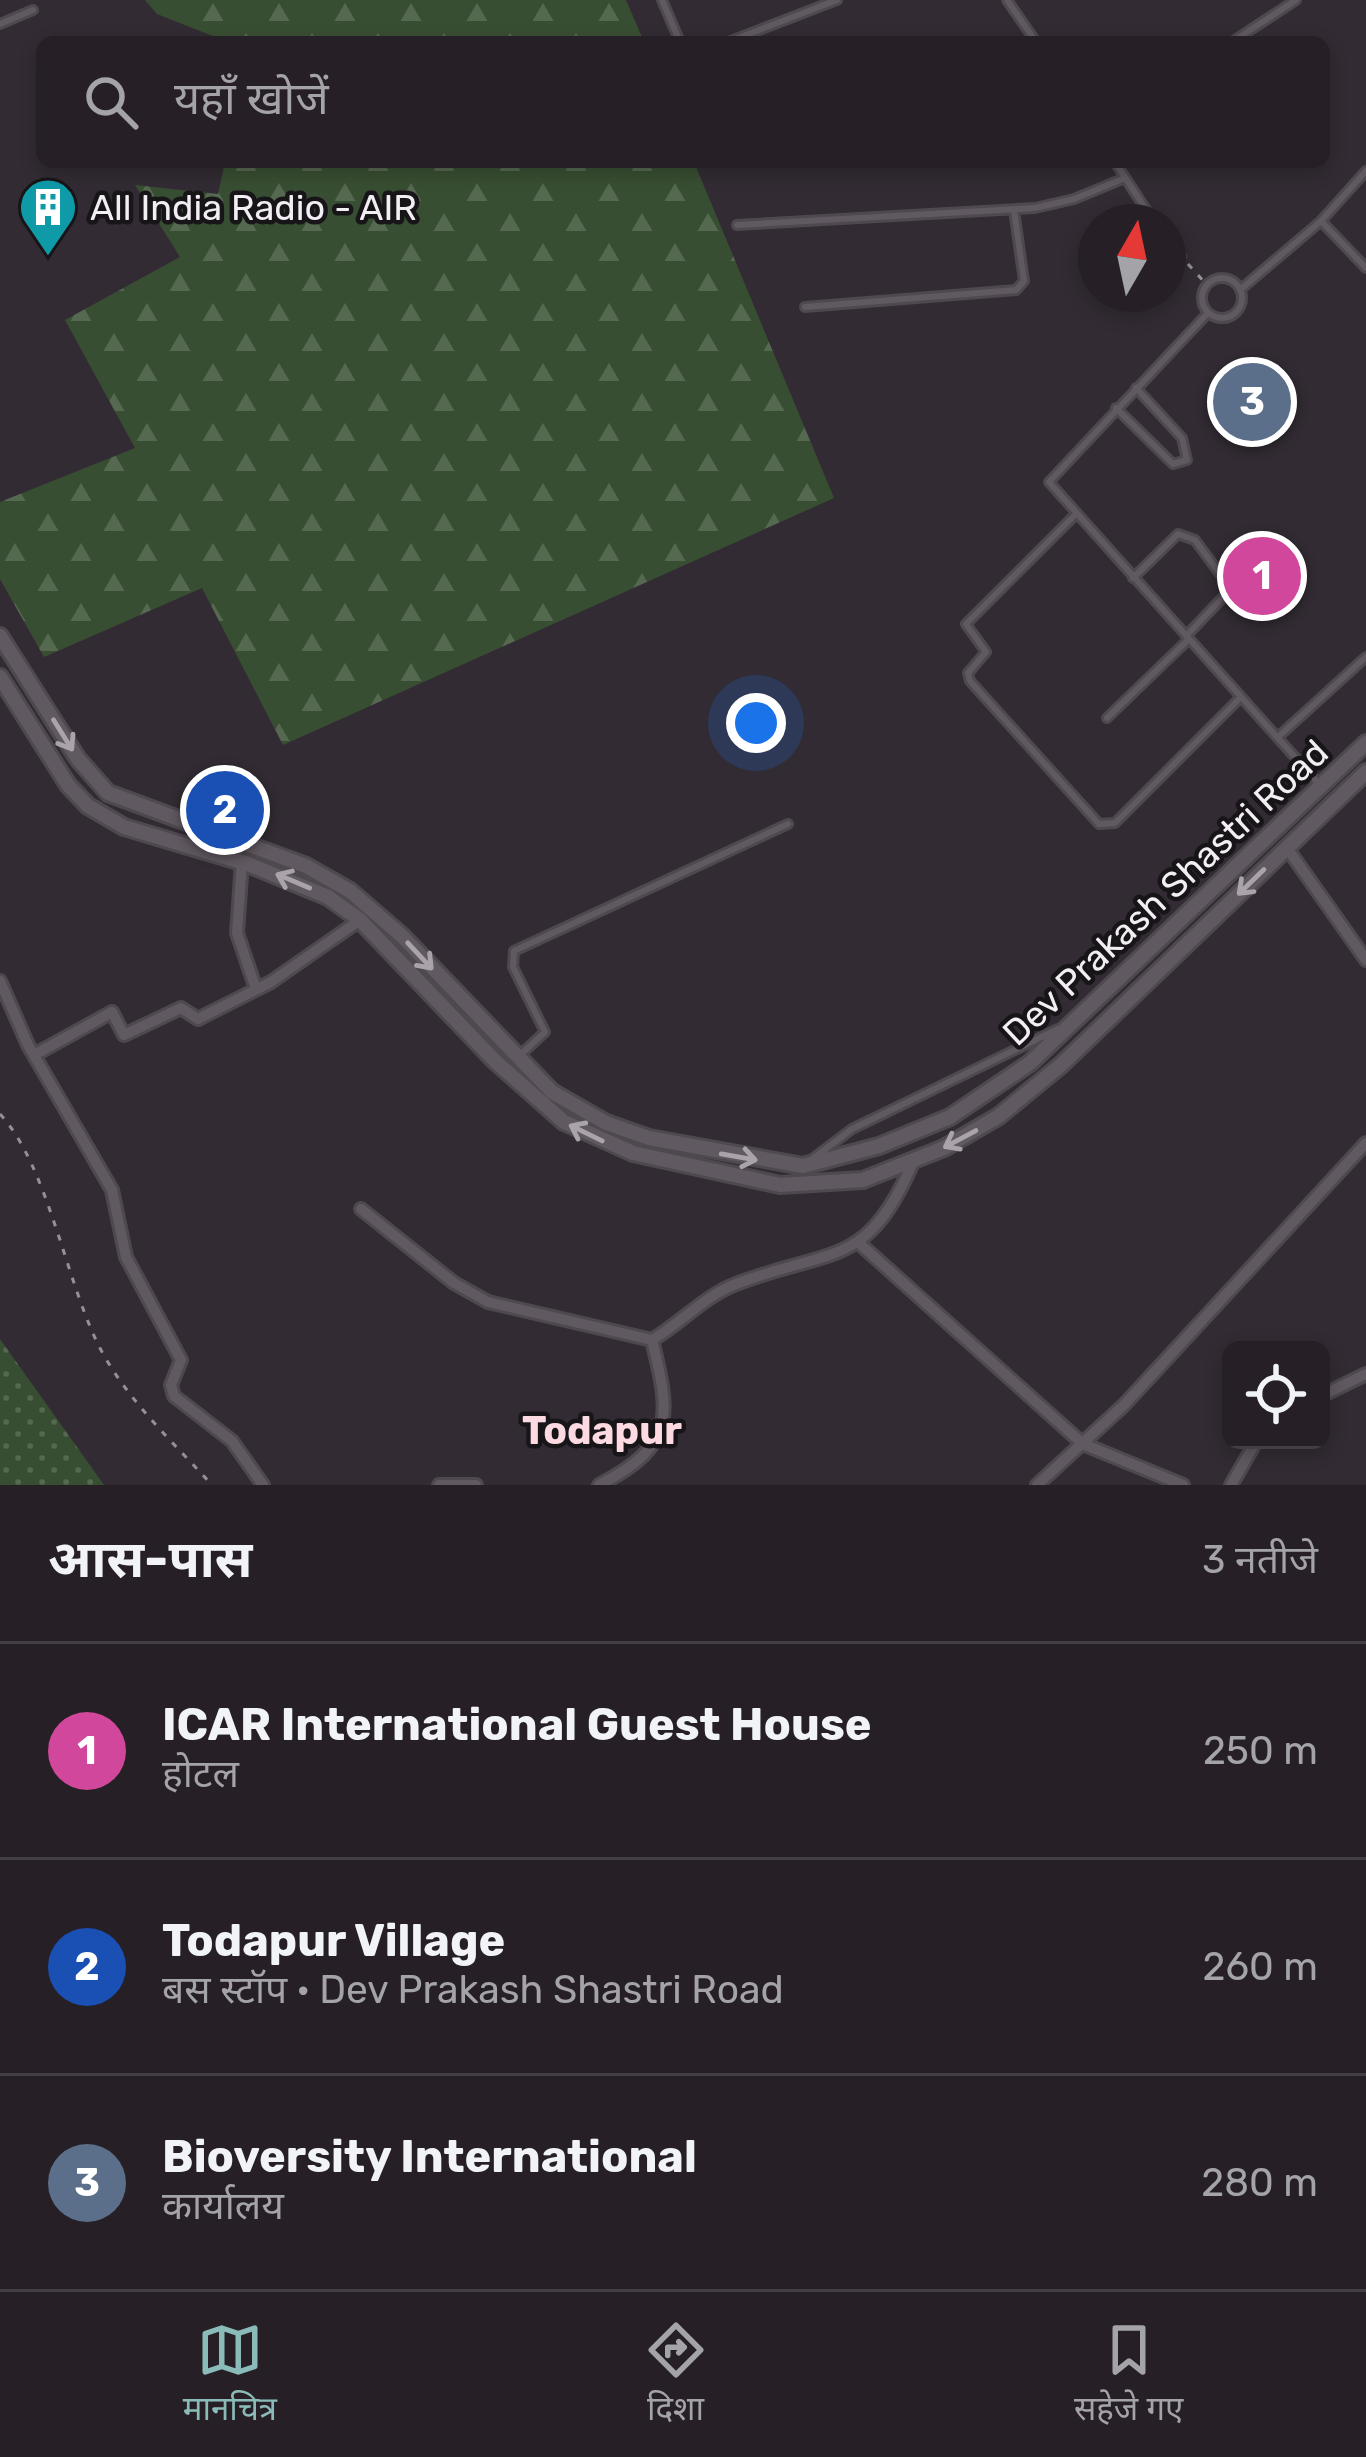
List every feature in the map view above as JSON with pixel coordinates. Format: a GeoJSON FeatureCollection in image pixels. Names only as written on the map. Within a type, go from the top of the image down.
{"type":"FeatureCollection","features":[{"type":"Feature","properties":{"kind":"street","name":"Dev Prakash Shastri Road"},"geometry":{"type":"LineString","coordinates":[[0,636],[78,759],[108,793],[335,881],[402,936],[515,1059],[576,1108],[626,1131],[742,1158],[803,1166],[916,1132],[989,1094],[1076,1022],[1366,743]]}},
{"type":"Feature","properties":{"kind":"street","name":"Dev Prakash Shastri Road"},"geometry":{"type":"LineString","coordinates":[[0,677],[68,785],[94,811],[124,827],[242,862],[328,897],[361,920],[532,1097],[598,1140],[672,1165],[780,1185],[845,1183],[919,1158],[975,1132],[1043,1081],[1366,772]]}},
{"type":"Feature","properties":{"kind":"street"},"geometry":{"type":"LineString","coordinates":[[1287,848],[1366,960]]}},
{"type":"Feature","properties":{"kind":"street"},"geometry":{"type":"LineString","coordinates":[[242,862],[237,933],[256,989]]}},
{"type":"Feature","properties":{"kind":"street"},"geometry":{"type":"LineString","coordinates":[[34,1055],[112,1012],[124,1035],[182,1008],[198,1018],[256,989],[361,920]]}},
{"type":"Feature","properties":{"kind":"street"},"geometry":{"type":"LineString","coordinates":[[0,981],[34,1055],[112,1190],[126,1257],[181,1360],[171,1385],[174,1396],[232,1441],[263,1485]]}},
{"type":"Feature","properties":{"kind":"street"},"geometry":{"type":"LineString","coordinates":[[361,1209],[454,1283],[488,1302],[652,1340],[734,1285],[860,1244],[894,1201],[919,1158],[916,1132]]}},
{"type":"Feature","properties":{"kind":"street"},"geometry":{"type":"LineString","coordinates":[[1037,1485],[1236,1288],[1366,1143]]}},
{"type":"Feature","properties":{"kind":"street"},"geometry":{"type":"LineString","coordinates":[[860,1244],[1083,1444],[1183,1485]]}},
{"type":"Feature","properties":{"kind":"street"},"geometry":{"type":"LineString","coordinates":[[599,1485],[641,1454],[665,1422],[668,1406],[652,1340]]}},
{"type":"Feature","properties":{"kind":"street"},"geometry":{"type":"LineString","coordinates":[[1330,1392],[1366,1374]]}},
{"type":"Feature","properties":{"kind":"street"},"geometry":{"type":"LineString","coordinates":[[1231,1485],[1252,1449]]}},
{"type":"Feature","properties":{"kind":"street"},"geometry":{"type":"LineString","coordinates":[[440,1485],[476,1485]]}},
{"type":"Feature","properties":{"kind":"lane"},"geometry":{"type":"LineString","coordinates":[[662,0],[677,36]]}},
{"type":"Feature","properties":{"kind":"lane"},"geometry":{"type":"LineString","coordinates":[[744,36],[837,0]]}},
{"type":"Feature","properties":{"kind":"lane"},"geometry":{"type":"LineString","coordinates":[[1006,0],[1032,36]]}},
{"type":"Feature","properties":{"kind":"lane"},"geometry":{"type":"LineString","coordinates":[[1241,36],[1296,0]]}},
{"type":"Feature","properties":{"kind":"lane"},"geometry":{"type":"LineString","coordinates":[[0,24],[33,10]]}},
{"type":"Feature","properties":{"kind":"lane"},"geometry":{"type":"LineString","coordinates":[[1119,168],[1142,204]]}},
{"type":"Feature","properties":{"kind":"lane"},"geometry":{"type":"LineString","coordinates":[[1240,290],[1321,221],[1366,171]]}},
{"type":"Feature","properties":{"kind":"lane"},"geometry":{"type":"LineString","coordinates":[[737,226],[1014,210],[1075,199],[1125,178]]}},
{"type":"Feature","properties":{"kind":"lane"},"geometry":{"type":"LineString","coordinates":[[805,307],[1016,290],[1024,281],[1014,210]]}},
{"type":"Feature","properties":{"kind":"lane"},"geometry":{"type":"LineString","coordinates":[[1321,221],[1366,268]]}},
{"type":"Feature","properties":{"kind":"lane"},"geometry":{"type":"LineString","coordinates":[[1226,279],[1240,290],[1241,304],[1233,315],[1220,318],[1208,313],[1202,302],[1208,285],[1226,279]]}},
{"type":"Feature","properties":{"kind":"lane"},"geometry":{"type":"LineString","coordinates":[[1208,313],[1049,482],[1321,786]]}},
{"type":"Feature","properties":{"kind":"lane"},"geometry":{"type":"LineString","coordinates":[[1116,408],[1159,455],[1173,464],[1187,460],[1182,438],[1136,388]]}},
{"type":"Feature","properties":{"kind":"lane"},"geometry":{"type":"LineString","coordinates":[[1075,515],[966,624],[986,652],[968,673],[970,681],[1060,785],[1091,818],[1115,823],[1241,697]]}},
{"type":"Feature","properties":{"kind":"lane"},"geometry":{"type":"LineString","coordinates":[[1107,718],[1232,589],[1195,540],[1178,534],[1132,578]]}},
{"type":"Feature","properties":{"kind":"lane"},"geometry":{"type":"LineString","coordinates":[[1278,737],[1366,657]]}},
{"type":"Feature","properties":{"kind":"lane"},"geometry":{"type":"LineString","coordinates":[[515,1059],[544,1032],[513,967],[514,951],[788,824]]}},
{"type":"Feature","properties":{"kind":"lane"},"geometry":{"type":"LineString","coordinates":[[803,1166],[852,1130],[1076,1022]]}},
{"type":"Feature","properties":{"kind":"path"},"geometry":{"type":"LineString","coordinates":[[1186,261],[1208,285]]}},
{"type":"Feature","properties":{"kind":"path"},"geometry":{"type":"LineString","coordinates":[[0,1114],[34,1177],[101,1350],[128,1391],[212,1485]]}},
{"type":"Feature","properties":{"kind":"green space"},"geometry":{"type":"Polygon","coordinates":[[[145,0],[626,0],[641,36],[213,36],[157,14],[145,0]]]}},
{"type":"Feature","properties":{"kind":"green space"},"geometry":{"type":"Polygon","coordinates":[[[224,168],[696,168],[834,498],[283,745],[202,588],[44,657],[0,579],[0,502],[135,448],[65,320],[180,257],[135,185],[218,194],[224,168]]]}},
{"type":"Feature","properties":{"kind":"green space"},"geometry":{"type":"Polygon","coordinates":[[[0,1339],[104,1485],[0,1485],[0,1339]]]}},
{"type":"Feature","properties":{"kind":"place","name":"All India Radio - AIR"},"geometry":{"type":"Point","coordinates":[48,258]}},
{"type":"Feature","properties":{"kind":"place","name":"Bioversity International"},"geometry":{"type":"Point","coordinates":[1252,402]}},
{"type":"Feature","properties":{"kind":"place","name":"ICAR International Guest House"},"geometry":{"type":"Point","coordinates":[1262,576]}},
{"type":"Feature","properties":{"kind":"place","name":"Todapur Village"},"geometry":{"type":"Point","coordinates":[225,810]}},
{"type":"Feature","properties":{"kind":"district","name":"Todapur"},"geometry":{"type":"Point","coordinates":[602,1430]}}]}
